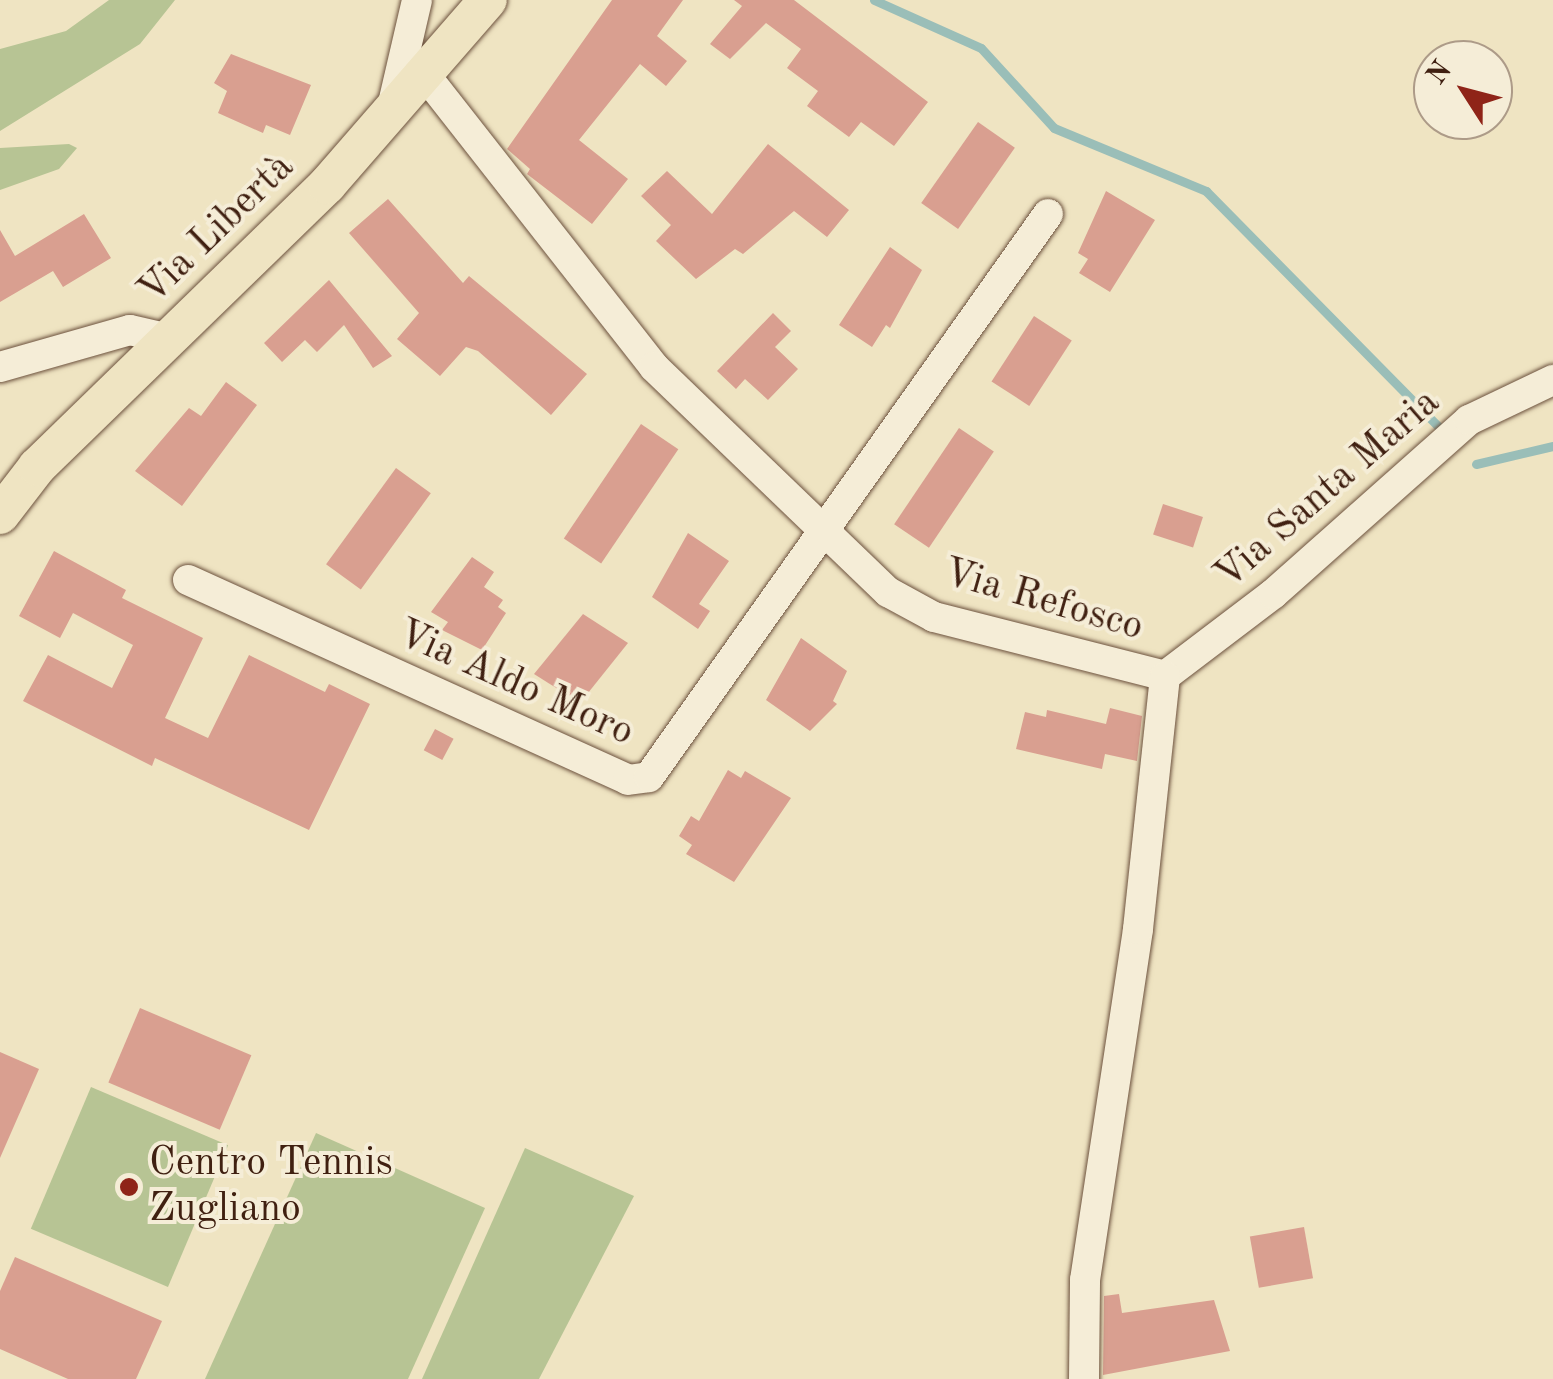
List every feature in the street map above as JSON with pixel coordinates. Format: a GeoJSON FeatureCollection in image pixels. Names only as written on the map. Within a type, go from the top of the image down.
{"type":"FeatureCollection","features":[{"type":"Feature","properties":{"kind":"main road","name":"Via Libertà"},"geometry":{"type":"LineString","coordinates":[[0,515],[37,467],[327,185],[426,76],[477,1]]}},
{"type":"Feature","properties":{"kind":"street"},"geometry":{"type":"LineString","coordinates":[[392,112],[417,0]]}},
{"type":"Feature","properties":{"kind":"street","name":"Via Refosco"},"geometry":{"type":"LineString","coordinates":[[426,76],[654,367],[820,532],[888,592],[934,617],[1165,676],[1138,929],[1085,1280],[1084,1379]]}},
{"type":"Feature","properties":{"kind":"street","name":"Via Aldo Moro"},"geometry":{"type":"LineString","coordinates":[[188,580],[628,780],[649,778],[1048,214]]}},
{"type":"Feature","properties":{"kind":"street"},"geometry":{"type":"LineString","coordinates":[[0,367],[130,330],[170,339]]}},
{"type":"Feature","properties":{"kind":"street","name":"Via Santa Maria"},"geometry":{"type":"LineString","coordinates":[[1165,676],[1273,594],[1469,420],[1553,380]]}},
{"type":"Feature","properties":{"kind":"green space"},"geometry":{"type":"Polygon","coordinates":[[[109,0],[175,0],[140,44],[0,131],[0,49],[66,31],[109,0]]]}},
{"type":"Feature","properties":{"kind":"green space"},"geometry":{"type":"Polygon","coordinates":[[[69,144],[77,148],[59,169],[0,190],[0,148],[69,144]]]}},
{"type":"Feature","properties":{"kind":"green space","name":"Centro Tennis Zugliano"},"geometry":{"type":"Polygon","coordinates":[[[91,1087],[228,1145],[168,1287],[31,1229],[91,1087]]]}},
{"type":"Feature","properties":{"kind":"green space"},"geometry":{"type":"Polygon","coordinates":[[[316,1133],[485,1208],[408,1379],[205,1379],[316,1133]]]}},
{"type":"Feature","properties":{"kind":"green space"},"geometry":{"type":"Polygon","coordinates":[[[525,1148],[634,1196],[539,1379],[422,1379],[525,1148]]]}},
{"type":"Feature","properties":{"kind":"building"},"geometry":{"type":"Polygon","coordinates":[[[612,0],[683,0],[657,36],[687,61],[666,86],[640,64],[579,140],[628,179],[592,224],[527,174],[530,169],[507,149],[612,0]]]}},
{"type":"Feature","properties":{"kind":"building"},"geometry":{"type":"Polygon","coordinates":[[[734,0],[794,0],[928,102],[894,146],[861,122],[849,137],[807,106],[818,91],[787,68],[801,49],[766,23],[730,59],[710,44],[742,6],[734,0]]]}},
{"type":"Feature","properties":{"kind":"building"},"geometry":{"type":"Polygon","coordinates":[[[231,54],[311,85],[290,135],[266,125],[263,133],[218,113],[227,91],[214,83],[231,54]]]}},
{"type":"Feature","properties":{"kind":"building"},"geometry":{"type":"Polygon","coordinates":[[[978,122],[1015,148],[958,229],[921,203],[978,122]]]}},
{"type":"Feature","properties":{"kind":"building"},"geometry":{"type":"Polygon","coordinates":[[[768,144],[849,210],[827,237],[794,211],[743,254],[735,249],[696,279],[656,241],[671,225],[641,196],[667,171],[712,214],[768,144]]]}},
{"type":"Feature","properties":{"kind":"building"},"geometry":{"type":"Polygon","coordinates":[[[1106,191],[1155,220],[1110,292],[1079,273],[1088,259],[1078,253],[1106,191]]]}},
{"type":"Feature","properties":{"kind":"building"},"geometry":{"type":"Polygon","coordinates":[[[388,199],[463,283],[469,276],[587,374],[551,415],[478,351],[466,347],[440,376],[397,339],[419,313],[349,233],[388,199]]]}},
{"type":"Feature","properties":{"kind":"building"},"geometry":{"type":"Polygon","coordinates":[[[84,214],[111,258],[63,287],[53,271],[0,302],[0,230],[15,256],[84,214]]]}},
{"type":"Feature","properties":{"kind":"building"},"geometry":{"type":"Polygon","coordinates":[[[890,247],[922,270],[890,328],[886,325],[872,347],[839,325],[890,247]]]}},
{"type":"Feature","properties":{"kind":"building"},"geometry":{"type":"Polygon","coordinates":[[[329,280],[392,356],[373,368],[344,325],[317,352],[305,340],[282,362],[264,343],[329,280]]]}},
{"type":"Feature","properties":{"kind":"building"},"geometry":{"type":"Polygon","coordinates":[[[773,313],[791,331],[775,347],[798,369],[768,400],[745,379],[736,389],[717,371],[773,313]]]}},
{"type":"Feature","properties":{"kind":"building"},"geometry":{"type":"Polygon","coordinates":[[[1034,316],[1072,341],[1029,406],[992,381],[1034,316]]]}},
{"type":"Feature","properties":{"kind":"building"},"geometry":{"type":"Polygon","coordinates":[[[226,382],[257,405],[182,506],[135,471],[189,408],[201,416],[226,382]]]}},
{"type":"Feature","properties":{"kind":"building"},"geometry":{"type":"Polygon","coordinates":[[[641,424],[678,449],[601,564],[564,538],[641,424]]]}},
{"type":"Feature","properties":{"kind":"building"},"geometry":{"type":"Polygon","coordinates":[[[959,428],[994,451],[929,548],[894,524],[959,428]]]}},
{"type":"Feature","properties":{"kind":"building"},"geometry":{"type":"Polygon","coordinates":[[[396,468],[431,493],[361,590],[326,564],[396,468]]]}},
{"type":"Feature","properties":{"kind":"building"},"geometry":{"type":"Polygon","coordinates":[[[1163,504],[1203,517],[1193,547],[1153,534],[1163,504]]]}},
{"type":"Feature","properties":{"kind":"building"},"geometry":{"type":"Polygon","coordinates":[[[688,533],[729,561],[699,604],[710,611],[698,629],[652,597],[688,533]]]}},
{"type":"Feature","properties":{"kind":"building"},"geometry":{"type":"Polygon","coordinates":[[[54,551],[126,590],[122,598],[203,638],[165,718],[208,738],[249,655],[325,692],[329,684],[370,704],[309,830],[155,758],[152,766],[23,701],[48,655],[112,688],[133,645],[73,613],[60,638],[19,616],[54,551]]]}},
{"type":"Feature","properties":{"kind":"building"},"geometry":{"type":"Polygon","coordinates":[[[472,557],[494,572],[484,587],[503,600],[498,607],[506,613],[482,650],[442,630],[448,622],[431,612],[472,557]]]}},
{"type":"Feature","properties":{"kind":"building"},"geometry":{"type":"Polygon","coordinates":[[[583,614],[628,643],[580,703],[534,674],[583,614]]]}},
{"type":"Feature","properties":{"kind":"building"},"geometry":{"type":"Polygon","coordinates":[[[801,638],[847,671],[833,701],[837,704],[810,731],[766,700],[801,638]]]}},
{"type":"Feature","properties":{"kind":"building"},"geometry":{"type":"Polygon","coordinates":[[[1110,708],[1142,716],[1137,761],[1105,754],[1102,769],[1016,749],[1025,712],[1046,717],[1047,710],[1106,724],[1110,708]]]}},
{"type":"Feature","properties":{"kind":"building"},"geometry":{"type":"Polygon","coordinates":[[[435,729],[454,739],[442,760],[424,750],[435,729]]]}},
{"type":"Feature","properties":{"kind":"building"},"geometry":{"type":"Polygon","coordinates":[[[728,770],[741,778],[745,771],[791,798],[734,882],[686,854],[692,845],[679,836],[691,816],[699,821],[728,770]]]}},
{"type":"Feature","properties":{"kind":"building"},"geometry":{"type":"Polygon","coordinates":[[[140,1008],[251,1055],[220,1130],[108,1083],[140,1008]]]}},
{"type":"Feature","properties":{"kind":"building"},"geometry":{"type":"Polygon","coordinates":[[[0,1052],[39,1069],[0,1158],[0,1052]]]}},
{"type":"Feature","properties":{"kind":"building"},"geometry":{"type":"Polygon","coordinates":[[[1304,1227],[1313,1278],[1259,1288],[1250,1237],[1304,1227]]]}},
{"type":"Feature","properties":{"kind":"building"},"geometry":{"type":"Polygon","coordinates":[[[15,1257],[162,1321],[136,1379],[68,1379],[0,1349],[0,1291],[15,1257]]]}},
{"type":"Feature","properties":{"kind":"building"},"geometry":{"type":"Polygon","coordinates":[[[1119,1294],[1122,1313],[1214,1300],[1230,1351],[1103,1375],[1104,1296],[1119,1294]]]}},
{"type":"Feature","properties":{"kind":"waterway"},"geometry":{"type":"LineString","coordinates":[[874,0],[981,48],[1054,128],[1206,191],[1443,431]]}},
{"type":"Feature","properties":{"kind":"waterway"},"geometry":{"type":"LineString","coordinates":[[1476,464],[1553,446]]}},
{"type":"Feature","properties":{"kind":"place","name":"Centro Tennis Zugliano"},"geometry":{"type":"Point","coordinates":[129,1187]}}]}
